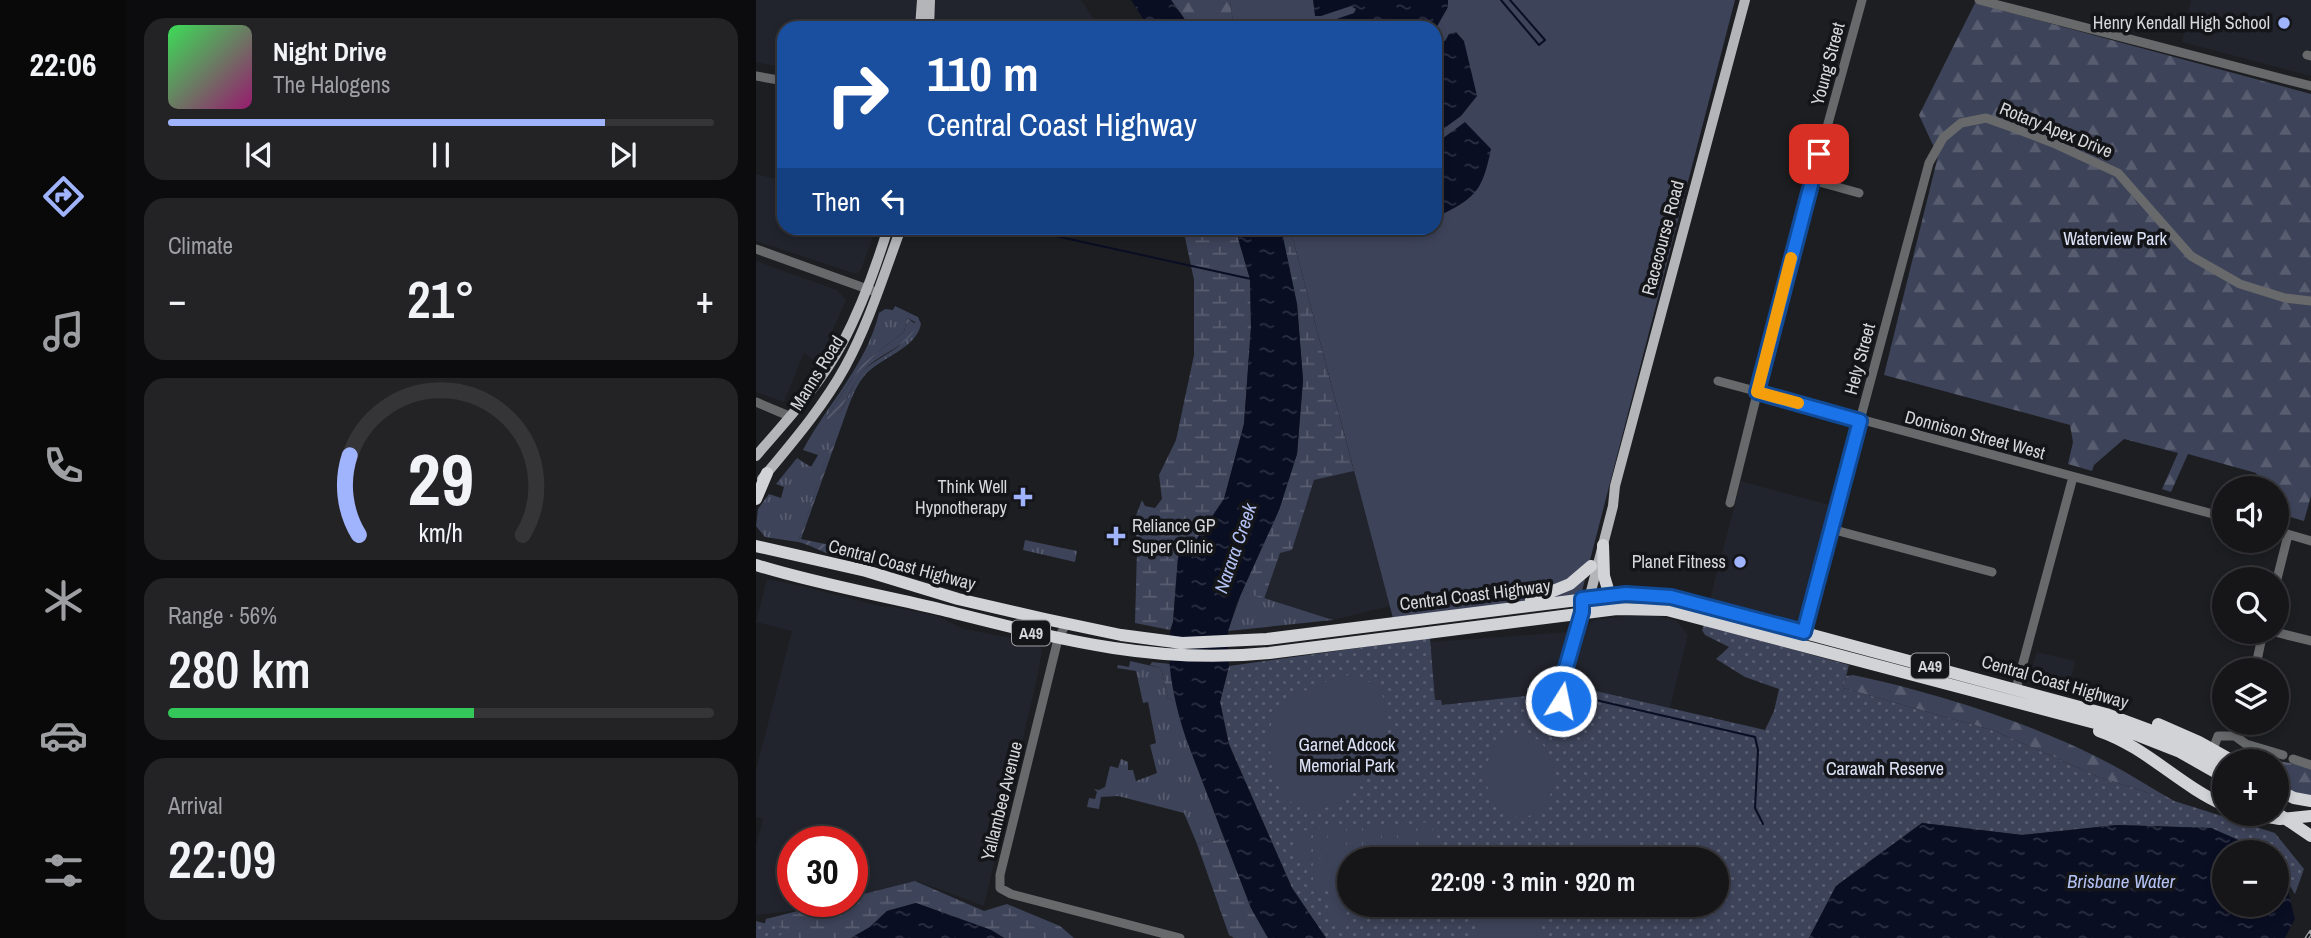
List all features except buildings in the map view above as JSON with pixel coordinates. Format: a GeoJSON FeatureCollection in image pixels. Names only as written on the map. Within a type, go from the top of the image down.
{"type":"FeatureCollection","features":[{"type":"Feature","properties":{"kind":"highway"},"geometry":{"type":"LineString","coordinates":[[756,499],[767,473]]}},
{"type":"Feature","properties":{"kind":"highway"},"geometry":{"type":"LineString","coordinates":[[1603,545],[1605,578],[1610,596]]}},
{"type":"Feature","properties":{"kind":"highway","name":"Central Coast Highway"},"geometry":{"type":"LineString","coordinates":[[757,546],[866,571],[958,599],[1114,634],[1164,641],[1234,642],[1465,614],[1585,603],[1667,610],[1802,638],[2057,699],[2168,737],[2212,761]]}},
{"type":"Feature","properties":{"kind":"highway"},"geometry":{"type":"LineString","coordinates":[[1465,614],[1540,598],[1570,584],[1591,566]]}},
{"type":"Feature","properties":{"kind":"highway","name":"Central Coast Highway"},"geometry":{"type":"LineString","coordinates":[[756,568],[1058,639],[1118,650],[1167,655],[1236,656],[1585,603],[1610,596],[1640,594],[1671,597],[2003,699],[2147,738],[2212,770]]}},
{"type":"Feature","properties":{"kind":"highway"},"geometry":{"type":"LineString","coordinates":[[2003,699],[2119,739],[2212,799]]}},
{"type":"Feature","properties":{"kind":"highway"},"geometry":{"type":"LineString","coordinates":[[2057,699],[2140,718],[2213,749]]}},
{"type":"Feature","properties":{"kind":"highway"},"geometry":{"type":"LineString","coordinates":[[2289,796],[2311,801]]}},
{"type":"Feature","properties":{"kind":"highway"},"geometry":{"type":"LineString","coordinates":[[2289,811],[2311,826]]}},
{"type":"Feature","properties":{"kind":"highway"},"geometry":{"type":"LineString","coordinates":[[2289,818],[2311,817]]}},
{"type":"Feature","properties":{"kind":"highway"},"geometry":{"type":"LineString","coordinates":[[2289,821],[2311,836]]}},
{"type":"Feature","properties":{"kind":"main road"},"geometry":{"type":"LineString","coordinates":[[920,21],[922,0]]}},
{"type":"Feature","properties":{"kind":"main road"},"geometry":{"type":"LineString","coordinates":[[929,21],[930,0]]}},
{"type":"Feature","properties":{"kind":"main road","name":"Racecourse Road"},"geometry":{"type":"LineString","coordinates":[[1585,603],[1603,545],[1615,486],[1745,0]]}},
{"type":"Feature","properties":{"kind":"main road","name":"Manns Road"},"geometry":{"type":"LineString","coordinates":[[756,456],[819,380],[841,345],[885,235]]}},
{"type":"Feature","properties":{"kind":"main road","name":"Manns Road"},"geometry":{"type":"LineString","coordinates":[[756,486],[839,377],[878,293],[899,235]]}},
{"type":"Feature","properties":{"kind":"main road"},"geometry":{"type":"LineString","coordinates":[[789,416],[804,413],[839,377]]}},
{"type":"Feature","properties":{"kind":"main road","name":"Racecourse Road"},"geometry":{"type":"LineString","coordinates":[[1585,603],[1606,505],[1615,486]]}},
{"type":"Feature","properties":{"kind":"street","name":"Young Street"},"geometry":{"type":"LineString","coordinates":[[1730,503],[1812,180],[1862,0]]}},
{"type":"Feature","properties":{"kind":"street"},"geometry":{"type":"LineString","coordinates":[[1979,0],[2311,86]]}},
{"type":"Feature","properties":{"kind":"street"},"geometry":{"type":"LineString","coordinates":[[756,76],[777,80]]}},
{"type":"Feature","properties":{"kind":"street","name":"Rotary Apex Drive"},"geometry":{"type":"LineString","coordinates":[[1929,163],[1943,138],[1961,123],[1986,118],[2014,128],[2118,173],[2191,256],[2241,284],[2285,298],[2311,301]]}},
{"type":"Feature","properties":{"kind":"street","name":"Hely Street"},"geometry":{"type":"LineString","coordinates":[[1802,638],[1929,163]]}},
{"type":"Feature","properties":{"kind":"street"},"geometry":{"type":"LineString","coordinates":[[1812,180],[1859,193]]}},
{"type":"Feature","properties":{"kind":"street"},"geometry":{"type":"LineString","coordinates":[[756,249],[878,293]]}},
{"type":"Feature","properties":{"kind":"street","name":"Donnison Street West"},"geometry":{"type":"LineString","coordinates":[[1718,382],[2212,514]]}},
{"type":"Feature","properties":{"kind":"street"},"geometry":{"type":"LineString","coordinates":[[756,402],[789,416]]}},
{"type":"Feature","properties":{"kind":"street"},"geometry":{"type":"LineString","coordinates":[[2016,689],[2073,477]]}},
{"type":"Feature","properties":{"kind":"street"},"geometry":{"type":"LineString","coordinates":[[1831,529],[1992,572]]}},
{"type":"Feature","properties":{"kind":"street"},"geometry":{"type":"LineString","coordinates":[[2289,535],[2311,541]]}},
{"type":"Feature","properties":{"kind":"street"},"geometry":{"type":"LineString","coordinates":[[1561,701],[1563,678],[1585,603]]}},
{"type":"Feature","properties":{"kind":"street","name":"Yallambee Avenue"},"geometry":{"type":"LineString","coordinates":[[1066,624],[1058,639],[1000,875],[1000,888],[1011,894],[1180,938]]}},
{"type":"Feature","properties":{"kind":"street"},"geometry":{"type":"LineString","coordinates":[[2289,636],[2311,641]]}},
{"type":"Feature","properties":{"kind":"street"},"geometry":{"type":"LineString","coordinates":[[2213,749],[2218,736],[2235,736],[2246,744],[2263,749]]}},
{"type":"Feature","properties":{"kind":"street"},"geometry":{"type":"LineString","coordinates":[[2293,759],[2311,765]]}},
{"type":"Feature","properties":{"kind":"shaded area"},"geometry":{"type":"Polygon","coordinates":[[[756,0],[920,0],[918,21],[777,21],[777,66],[756,62],[756,0]]]}},
{"type":"Feature","properties":{"kind":"shaded area"},"geometry":{"type":"Polygon","coordinates":[[[932,0],[1081,0],[1095,21],[931,21],[932,0]]]}},
{"type":"Feature","properties":{"kind":"shaded area"},"geometry":{"type":"Polygon","coordinates":[[[2191,0],[2311,0],[2311,76],[2182,42],[2191,0]]]}},
{"type":"Feature","properties":{"kind":"shaded area"},"geometry":{"type":"Polygon","coordinates":[[[756,174],[777,179],[777,235],[874,235],[861,270],[856,274],[756,241],[756,174]]]}},
{"type":"Feature","properties":{"kind":"shaded area"},"geometry":{"type":"Polygon","coordinates":[[[756,261],[837,290],[846,300],[818,364],[804,353],[784,402],[756,392],[756,261]]]}},
{"type":"Feature","properties":{"kind":"shaded area"},"geometry":{"type":"Polygon","coordinates":[[[1354,471],[1390,606],[1333,620],[1264,599],[1280,553],[1292,550],[1314,480],[1354,471]]]}},
{"type":"Feature","properties":{"kind":"shaded area"},"geometry":{"type":"Polygon","coordinates":[[[1741,481],[1829,505],[1797,621],[1710,599],[1741,481]]]}},
{"type":"Feature","properties":{"kind":"shaded area"},"geometry":{"type":"Polygon","coordinates":[[[767,579],[883,607],[937,616],[964,629],[1039,643],[1042,651],[1038,674],[984,906],[917,881],[868,895],[868,826],[777,826],[777,913],[756,915],[756,846],[763,819],[756,817],[756,770],[792,631],[756,622],[767,579]]]}},
{"type":"Feature","properties":{"kind":"shaded area"},"geometry":{"type":"Polygon","coordinates":[[[1657,616],[1677,621],[1688,635],[1670,708],[1570,685],[1588,625],[1594,620],[1657,616]]]}},
{"type":"Feature","properties":{"kind":"shaded area"},"geometry":{"type":"Polygon","coordinates":[[[1569,632],[1557,686],[1527,688],[1528,696],[1442,705],[1435,701],[1430,642],[1569,632]]]}},
{"type":"Feature","properties":{"kind":"shaded area"},"geometry":{"type":"Polygon","coordinates":[[[2037,652],[2075,661],[2068,692],[2027,683],[2037,652]]]}},
{"type":"Feature","properties":{"kind":"green space"},"geometry":{"type":"Polygon","coordinates":[[[1171,0],[1230,0],[1233,21],[1186,21],[1171,0]]]}},
{"type":"Feature","properties":{"kind":"green space"},"geometry":{"type":"Polygon","coordinates":[[[1230,0],[1735,0],[1581,595],[1394,622],[1292,235],[1442,235],[1442,21],[1233,21],[1230,0]]]}},
{"type":"Feature","properties":{"kind":"green space","name":"Waterview Park"},"geometry":{"type":"Polygon","coordinates":[[[1975,3],[2311,94],[2311,496],[2304,521],[2289,517],[2289,476],[2258,476],[2256,473],[2188,454],[2171,492],[2162,489],[2178,453],[2124,439],[2094,465],[2092,471],[2068,464],[2073,442],[2070,425],[1884,375],[1938,156],[1919,115],[1975,3]]]}},
{"type":"Feature","properties":{"kind":"green space"},"geometry":{"type":"Polygon","coordinates":[[[1184,235],[1237,235],[1250,279],[1251,327],[1244,424],[1224,499],[1188,552],[1181,551],[1178,558],[1170,630],[1135,623],[1135,518],[1142,500],[1145,506],[1155,508],[1162,499],[1159,475],[1176,440],[1194,355],[1194,280],[1184,235]]]}},
{"type":"Feature","properties":{"kind":"green space"},"geometry":{"type":"Polygon","coordinates":[[[1282,235],[1292,235],[1354,471],[1314,480],[1292,550],[1280,553],[1264,599],[1242,591],[1279,510],[1297,454],[1303,380],[1297,304],[1282,235]]]}},
{"type":"Feature","properties":{"kind":"green space"},"geometry":{"type":"Polygon","coordinates":[[[895,306],[918,317],[921,324],[918,333],[905,346],[865,375],[857,387],[840,430],[837,430],[798,542],[765,537],[756,526],[758,509],[769,494],[781,498],[784,487],[776,484],[797,458],[811,467],[818,455],[803,450],[856,367],[879,313],[885,309],[893,310],[895,306]],[[907,318],[904,332],[862,364],[826,418],[841,411],[863,371],[908,338],[915,322],[907,318]]]}},
{"type":"Feature","properties":{"kind":"green space"},"geometry":{"type":"Polygon","coordinates":[[[907,318],[917,325],[913,332],[901,344],[866,368],[841,411],[832,421],[826,418],[862,364],[904,332],[907,318]]]}},
{"type":"Feature","properties":{"kind":"green space"},"geometry":{"type":"Polygon","coordinates":[[[837,429],[840,430],[801,539],[830,545],[829,551],[867,560],[869,555],[897,562],[900,565],[899,570],[875,562],[834,556],[798,542],[837,429]]]}},
{"type":"Feature","properties":{"kind":"green space"},"geometry":{"type":"Polygon","coordinates":[[[1025,540],[1077,551],[1075,562],[1023,550],[1025,540]]]}},
{"type":"Feature","properties":{"kind":"green space"},"geometry":{"type":"Polygon","coordinates":[[[1242,591],[1333,620],[1228,631],[1242,591]]]}},
{"type":"Feature","properties":{"kind":"green space","name":"Garnet Adcock Memorial Park"},"geometry":{"type":"Polygon","coordinates":[[[1704,625],[1849,665],[1843,688],[1995,731],[2099,777],[2212,813],[2212,826],[2253,826],[2275,833],[2281,840],[2239,840],[2211,828],[2117,825],[2022,835],[1922,823],[1836,886],[1809,938],[1326,938],[1292,888],[1229,744],[1220,702],[1229,666],[1430,638],[1435,700],[1441,700],[1442,705],[1527,696],[1527,688],[1570,685],[1765,730],[1774,711],[1779,689],[1745,677],[1716,659],[1729,647],[1705,635],[1702,630],[1704,625]]]}},
{"type":"Feature","properties":{"kind":"green space"},"geometry":{"type":"Polygon","coordinates":[[[1130,661],[1161,668],[1168,698],[1176,702],[1187,741],[1224,838],[1197,844],[1184,813],[1118,796],[1101,797],[1099,809],[1087,807],[1089,798],[1095,799],[1097,792],[1094,789],[1105,787],[1110,766],[1118,768],[1121,759],[1128,762],[1128,770],[1133,770],[1136,781],[1157,773],[1150,745],[1156,743],[1148,702],[1143,703],[1136,671],[1117,668],[1118,665],[1129,667],[1130,661]]]}},
{"type":"Feature","properties":{"kind":"green space"},"geometry":{"type":"Polygon","coordinates":[[[1152,662],[1170,664],[1176,702],[1168,698],[1161,668],[1150,665],[1152,662]]]}},
{"type":"Feature","properties":{"kind":"green space"},"geometry":{"type":"Polygon","coordinates":[[[1355,674],[1380,688],[1386,707],[1386,730],[1377,766],[1350,797],[1333,806],[1308,812],[1284,798],[1277,781],[1268,742],[1272,720],[1279,707],[1296,693],[1317,687],[1333,678],[1355,674]]]}},
{"type":"Feature","properties":{"kind":"green space"},"geometry":{"type":"Polygon","coordinates":[[[1853,675],[1945,698],[2008,719],[2105,761],[2174,801],[2099,777],[1995,731],[1843,688],[1846,676],[1853,675]]]}},
{"type":"Feature","properties":{"kind":"green space"},"geometry":{"type":"Polygon","coordinates":[[[1523,733],[1537,739],[1546,750],[1552,763],[1553,778],[1551,793],[1545,805],[1534,814],[1520,817],[1505,813],[1495,804],[1488,790],[1486,775],[1489,759],[1496,746],[1507,736],[1523,733]]]}},
{"type":"Feature","properties":{"kind":"green space"},"geometry":{"type":"Polygon","coordinates":[[[2289,763],[2311,767],[2311,797],[2289,791],[2289,763]]]}},
{"type":"Feature","properties":{"kind":"green space"},"geometry":{"type":"Polygon","coordinates":[[[1432,822],[1434,847],[1419,847],[1417,823],[1432,822]]]}},
{"type":"Feature","properties":{"kind":"green space"},"geometry":{"type":"Polygon","coordinates":[[[1397,825],[1397,847],[1382,847],[1382,826],[1397,825]]]}},
{"type":"Feature","properties":{"kind":"green space"},"geometry":{"type":"Polygon","coordinates":[[[1414,825],[1415,847],[1400,847],[1400,826],[1414,825]]]}},
{"type":"Feature","properties":{"kind":"green space"},"geometry":{"type":"Polygon","coordinates":[[[1362,826],[1362,847],[1347,847],[1347,827],[1362,826]]]}},
{"type":"Feature","properties":{"kind":"green space"},"geometry":{"type":"Polygon","coordinates":[[[1379,826],[1379,847],[1364,847],[1364,827],[1379,826]]]}},
{"type":"Feature","properties":{"kind":"green space"},"geometry":{"type":"Polygon","coordinates":[[[1327,828],[1328,858],[1313,859],[1313,829],[1327,828]]]}},
{"type":"Feature","properties":{"kind":"green space"},"geometry":{"type":"Polygon","coordinates":[[[1330,828],[1344,828],[1345,847],[1337,847],[1337,889],[1331,889],[1330,828]]]}},
{"type":"Feature","properties":{"kind":"green space"},"geometry":{"type":"Polygon","coordinates":[[[1310,830],[1311,860],[1296,861],[1296,831],[1310,830]]]}},
{"type":"Feature","properties":{"kind":"green space"},"geometry":{"type":"Polygon","coordinates":[[[1224,838],[1251,908],[1268,938],[1234,938],[1229,935],[1197,844],[1224,838]]]}},
{"type":"Feature","properties":{"kind":"green space"},"geometry":{"type":"Polygon","coordinates":[[[1629,840],[1629,847],[1578,847],[1578,841],[1629,840]]]}},
{"type":"Feature","properties":{"kind":"green space","name":"Garnet Adcock Memorial Park"},"geometry":{"type":"Polygon","coordinates":[[[2289,850],[2304,869],[2295,894],[2289,885],[2289,850]]]}},
{"type":"Feature","properties":{"kind":"green space"},"geometry":{"type":"Polygon","coordinates":[[[1328,861],[1328,891],[1313,892],[1313,862],[1328,861]]]}},
{"type":"Feature","properties":{"kind":"green space"},"geometry":{"type":"Polygon","coordinates":[[[915,881],[984,911],[1007,904],[1060,926],[1074,938],[1004,938],[991,930],[916,903],[887,911],[870,927],[851,938],[761,938],[766,919],[777,916],[868,917],[868,893],[915,881]]]}},
{"type":"Feature","properties":{"kind":"green space"},"geometry":{"type":"Polygon","coordinates":[[[1332,893],[1337,893],[1337,917],[1347,917],[1347,923],[1332,923],[1332,893]]]}},
{"type":"Feature","properties":{"kind":"green space"},"geometry":{"type":"Polygon","coordinates":[[[1479,917],[1541,917],[1542,938],[1478,938],[1479,917]]]}},
{"type":"Feature","properties":{"kind":"green space"},"geometry":{"type":"Polygon","coordinates":[[[756,921],[786,929],[778,938],[756,938],[756,921]]]}},
{"type":"Feature","properties":{"kind":"water"},"geometry":{"type":"Polygon","coordinates":[[[1131,0],[1171,0],[1186,21],[1144,21],[1131,0]]]}},
{"type":"Feature","properties":{"kind":"water"},"geometry":{"type":"Polygon","coordinates":[[[1313,0],[1448,0],[1448,7],[1440,21],[1331,21],[1354,13],[1356,9],[1351,6],[1315,16],[1313,0]]]}},
{"type":"Feature","properties":{"kind":"water"},"geometry":{"type":"Polygon","coordinates":[[[1456,32],[1464,41],[1477,96],[1461,116],[1442,130],[1442,41],[1445,41],[1449,34],[1456,32]]]}},
{"type":"Feature","properties":{"kind":"water"},"geometry":{"type":"Polygon","coordinates":[[[1465,122],[1491,149],[1484,176],[1475,192],[1442,214],[1442,139],[1465,122]]]}},
{"type":"Feature","properties":{"kind":"water","name":"Narara Creek"},"geometry":{"type":"Polygon","coordinates":[[[1237,235],[1282,235],[1297,304],[1303,380],[1297,454],[1279,510],[1237,603],[1228,631],[1229,666],[1220,702],[1229,745],[1292,888],[1326,938],[1268,938],[1251,908],[1187,741],[1170,665],[1170,635],[1178,558],[1181,551],[1188,552],[1224,499],[1244,424],[1251,327],[1250,279],[1237,235]]]}},
{"type":"Feature","properties":{"kind":"water","name":"Brisbane Water"},"geometry":{"type":"Polygon","coordinates":[[[1922,823],[2022,835],[2117,825],[2211,828],[2238,840],[2212,840],[2212,917],[2289,917],[2289,895],[2295,919],[2285,938],[1809,938],[1836,886],[1922,823]]]}},
{"type":"Feature","properties":{"kind":"water"},"geometry":{"type":"Polygon","coordinates":[[[916,903],[991,930],[1004,938],[851,938],[870,927],[887,911],[916,903]]]}},
{"type":"Feature","properties":{"kind":"waterway"},"geometry":{"type":"LineString","coordinates":[[1501,0],[1539,45],[1545,40],[1510,0]]}},
{"type":"Feature","properties":{"kind":"waterway"},"geometry":{"type":"LineString","coordinates":[[1051,235],[1251,279]]}},
{"type":"Feature","properties":{"kind":"waterway"},"geometry":{"type":"LineString","coordinates":[[1574,695],[1755,737],[1758,750],[1755,808],[1763,824]]}},
{"type":"Feature","properties":{"kind":"railway"},"geometry":{"type":"LineString","coordinates":[[2307,938],[2311,932]]}},
{"type":"Feature","properties":{"kind":"slow traffic"},"geometry":{"type":"LineString","coordinates":[[1791,258],[1757,392],[1798,403]]}},
{"type":"Feature","properties":{"kind":"place","name":"Henry Kendall High School"},"geometry":{"type":"Point","coordinates":[2284,23]}},
{"type":"Feature","properties":{"kind":"place","name":"Think Well Hypnotherapy"},"geometry":{"type":"Point","coordinates":[1023,497]}},
{"type":"Feature","properties":{"kind":"place","name":"Reliance GP Super Clinic"},"geometry":{"type":"Point","coordinates":[1116,536]}},
{"type":"Feature","properties":{"kind":"place","name":"Planet Fitness"},"geometry":{"type":"Point","coordinates":[1740,562]}},
{"type":"Feature","properties":{"kind":"route"},"geometry":{"type":"LineString","coordinates":[[1561,701],[1563,678],[1582,612],[1582,599],[1626,594],[1671,597],[1804,632],[1860,421],[1757,392],[1819,154]]}},
{"type":"Feature","properties":{"kind":"park label","name":"Carawah Reserve"},"geometry":{"type":"Point","coordinates":[1885,769]}}]}
